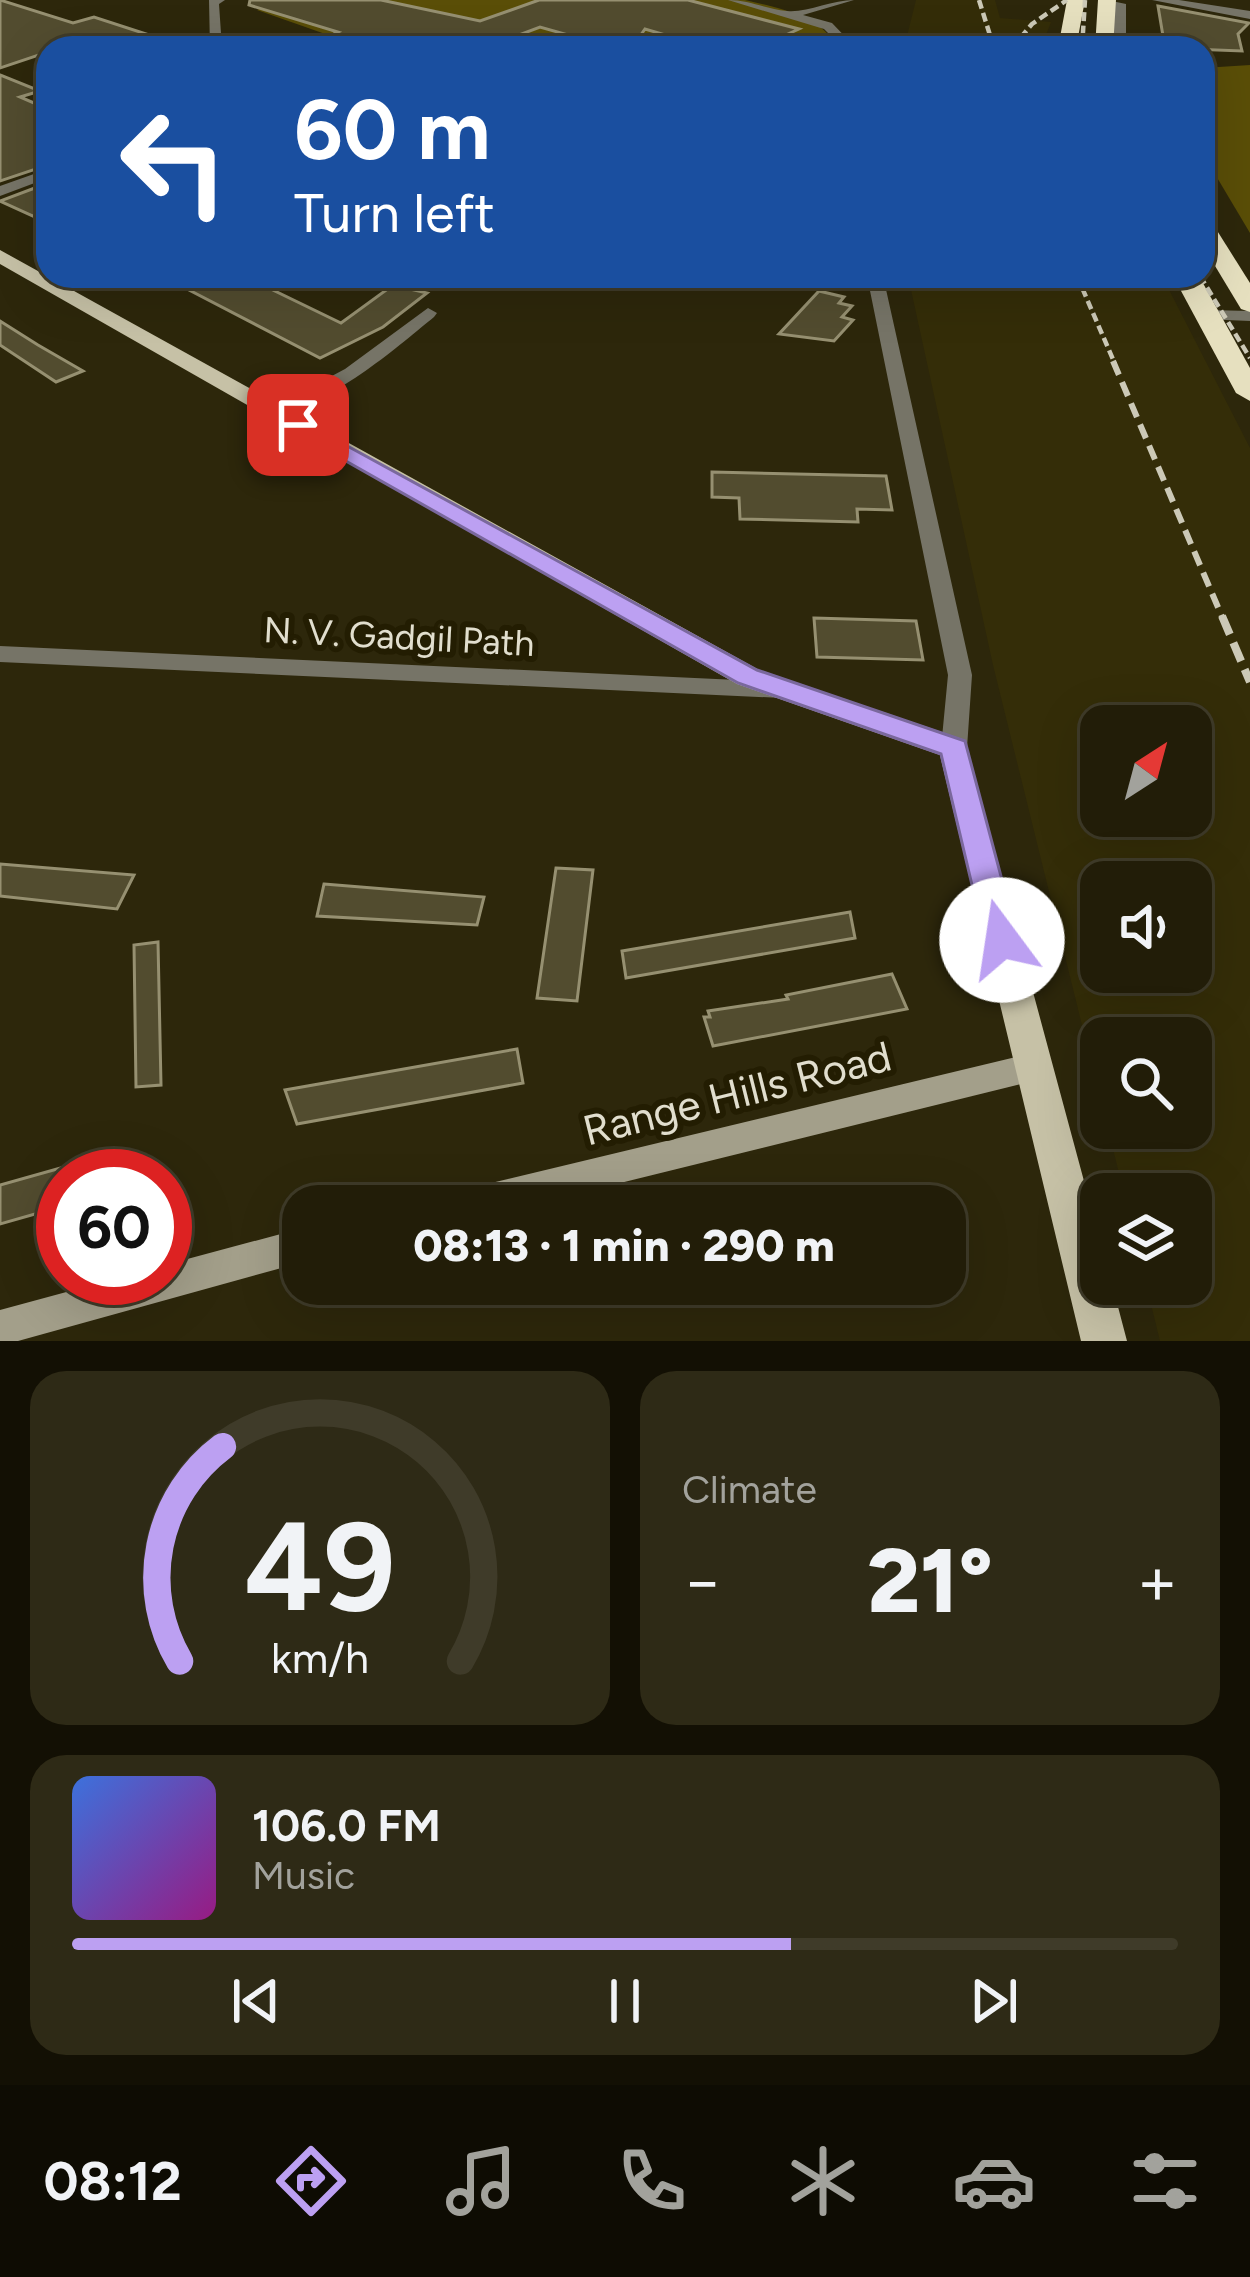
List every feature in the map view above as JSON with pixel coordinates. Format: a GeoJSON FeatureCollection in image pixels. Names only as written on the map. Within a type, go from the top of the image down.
{"type":"FeatureCollection","features":[{"type":"Feature","properties":{"kind":"highway"},"geometry":{"type":"LineString","coordinates":[[1069,36],[1076,0]]}},
{"type":"Feature","properties":{"kind":"highway"},"geometry":{"type":"LineString","coordinates":[[1106,36],[1110,0]]}},
{"type":"Feature","properties":{"kind":"highway"},"geometry":{"type":"LineString","coordinates":[[1215,246],[1250,304]]}},
{"type":"Feature","properties":{"kind":"highway"},"geometry":{"type":"LineString","coordinates":[[1193,288],[1250,393]]}},
{"type":"Feature","properties":{"kind":"main road"},"geometry":{"type":"LineString","coordinates":[[0,238],[36,258]]}},
{"type":"Feature","properties":{"kind":"main road"},"geometry":{"type":"LineString","coordinates":[[0,256],[36,276]]}},
{"type":"Feature","properties":{"kind":"main road"},"geometry":{"type":"LineString","coordinates":[[57,288],[748,676],[954,748],[1104,1341]]}},
{"type":"Feature","properties":{"kind":"main road"},"geometry":{"type":"LineString","coordinates":[[89,288],[765,663],[796,691]]}},
{"type":"Feature","properties":{"kind":"street"},"geometry":{"type":"LineString","coordinates":[[215,36],[213,2],[219,0]]}},
{"type":"Feature","properties":{"kind":"street"},"geometry":{"type":"LineString","coordinates":[[734,0],[828,26],[838,36]]}},
{"type":"Feature","properties":{"kind":"street"},"geometry":{"type":"LineString","coordinates":[[790,15],[848,0]]}},
{"type":"Feature","properties":{"kind":"street"},"geometry":{"type":"LineString","coordinates":[[1110,0],[1120,4],[1120,36]]}},
{"type":"Feature","properties":{"kind":"street"},"geometry":{"type":"LineString","coordinates":[[1158,0],[1250,15]]}},
{"type":"Feature","properties":{"kind":"street"},"geometry":{"type":"LineString","coordinates":[[0,191],[36,178]]}},
{"type":"Feature","properties":{"kind":"street"},"geometry":{"type":"LineString","coordinates":[[878,288],[961,675],[954,748]]}},
{"type":"Feature","properties":{"kind":"street"},"geometry":{"type":"LineString","coordinates":[[292,402],[352,374],[428,313]]}},
{"type":"Feature","properties":{"kind":"street"},"geometry":{"type":"LineString","coordinates":[[1208,315],[1250,316]]}},
{"type":"Feature","properties":{"kind":"street","name":"N. V. Gadgil Path"},"geometry":{"type":"LineString","coordinates":[[0,654],[796,691]]}},
{"type":"Feature","properties":{"kind":"street","name":"Range Hills Road"},"geometry":{"type":"LineString","coordinates":[[548,1185],[1033,1067]]}},
{"type":"Feature","properties":{"kind":"street"},"geometry":{"type":"LineString","coordinates":[[0,1328],[282,1251]]}},
{"type":"Feature","properties":{"kind":"shaded area"},"geometry":{"type":"Polygon","coordinates":[[[279,0],[745,0],[810,20],[829,36],[331,36],[257,10],[279,0]]]}},
{"type":"Feature","properties":{"kind":"shaded area"},"geometry":{"type":"Polygon","coordinates":[[[916,0],[995,0],[1000,18],[1051,22],[1046,36],[907,36],[916,0]]]}},
{"type":"Feature","properties":{"kind":"shaded area"},"geometry":{"type":"Polygon","coordinates":[[[1250,65],[1250,233],[1215,174],[1215,67],[1250,65]]]}},
{"type":"Feature","properties":{"kind":"shaded area"},"geometry":{"type":"Polygon","coordinates":[[[911,288],[1168,288],[1250,448],[1250,1341],[1160,1341],[1151,1305],[1212,1305],[1212,1173],[1119,1173],[1113,1149],[1212,1149],[1212,1017],[1080,1017],[993,665],[911,288]]]}},
{"type":"Feature","properties":{"kind":"building"},"geometry":{"type":"Polygon","coordinates":[[[0,0],[73,23],[94,17],[152,36],[36,36],[36,56],[0,68],[0,0]]]}},
{"type":"Feature","properties":{"kind":"building"},"geometry":{"type":"Polygon","coordinates":[[[250,0],[381,0],[480,21],[539,0],[688,0],[799,29],[784,36],[669,36],[645,29],[640,36],[572,36],[540,27],[516,36],[329,36],[338,32],[249,5],[250,0]]]}},
{"type":"Feature","properties":{"kind":"building"},"geometry":{"type":"Polygon","coordinates":[[[1158,6],[1249,23],[1238,34],[1242,51],[1215,50],[1215,36],[1163,36],[1158,6]]]}},
{"type":"Feature","properties":{"kind":"building"},"geometry":{"type":"Polygon","coordinates":[[[0,75],[36,89],[20,97],[36,104],[36,169],[0,181],[0,75]]]}},
{"type":"Feature","properties":{"kind":"building"},"geometry":{"type":"Polygon","coordinates":[[[36,188],[36,215],[33,216],[0,201],[36,188]]]}},
{"type":"Feature","properties":{"kind":"building"},"geometry":{"type":"Polygon","coordinates":[[[185,288],[269,288],[341,323],[389,288],[427,293],[383,327],[320,358],[185,288]]]}},
{"type":"Feature","properties":{"kind":"building"},"geometry":{"type":"Polygon","coordinates":[[[819,291],[844,297],[839,303],[852,306],[842,317],[853,320],[834,341],[779,334],[819,291]]]}},
{"type":"Feature","properties":{"kind":"building"},"geometry":{"type":"Polygon","coordinates":[[[0,321],[83,371],[56,382],[0,345],[0,321]]]}},
{"type":"Feature","properties":{"kind":"building"},"geometry":{"type":"Polygon","coordinates":[[[712,472],[886,476],[892,510],[857,509],[858,522],[740,519],[739,498],[712,497],[712,472]]]}},
{"type":"Feature","properties":{"kind":"building"},"geometry":{"type":"Polygon","coordinates":[[[814,618],[916,621],[923,660],[817,657],[814,618]]]}},
{"type":"Feature","properties":{"kind":"building"},"geometry":{"type":"Polygon","coordinates":[[[0,864],[134,875],[117,909],[0,896],[0,864]]]}},
{"type":"Feature","properties":{"kind":"building"},"geometry":{"type":"Polygon","coordinates":[[[556,868],[593,870],[577,1001],[537,998],[556,868]]]}},
{"type":"Feature","properties":{"kind":"building"},"geometry":{"type":"Polygon","coordinates":[[[324,884],[484,897],[477,925],[317,916],[324,884]]]}},
{"type":"Feature","properties":{"kind":"building"},"geometry":{"type":"Polygon","coordinates":[[[850,912],[855,938],[626,978],[622,951],[850,912]]]}},
{"type":"Feature","properties":{"kind":"building"},"geometry":{"type":"Polygon","coordinates":[[[158,942],[161,1085],[136,1087],[134,945],[158,942]]]}},
{"type":"Feature","properties":{"kind":"building"},"geometry":{"type":"Polygon","coordinates":[[[892,974],[907,1009],[713,1046],[704,1017],[710,1017],[708,1011],[788,999],[786,995],[892,974]]]}},
{"type":"Feature","properties":{"kind":"building"},"geometry":{"type":"Polygon","coordinates":[[[517,1049],[523,1083],[297,1124],[285,1090],[517,1049]]]}},
{"type":"Feature","properties":{"kind":"building"},"geometry":{"type":"Polygon","coordinates":[[[36,1175],[36,1214],[0,1224],[0,1185],[36,1175]]]}},
{"type":"Feature","properties":{"kind":"railway"},"geometry":{"type":"LineString","coordinates":[[979,0],[990,36]]}},
{"type":"Feature","properties":{"kind":"railway"},"geometry":{"type":"LineString","coordinates":[[1022,36],[1067,0]]}},
{"type":"Feature","properties":{"kind":"railway"},"geometry":{"type":"LineString","coordinates":[[1083,36],[1085,0]]}},
{"type":"Feature","properties":{"kind":"railway"},"geometry":{"type":"LineString","coordinates":[[1082,288],[1115,364]]}},
{"type":"Feature","properties":{"kind":"railway"},"geometry":{"type":"LineString","coordinates":[[1207,288],[1250,358]]}},
{"type":"Feature","properties":{"kind":"railway"},"geometry":{"type":"LineString","coordinates":[[1113,361],[1223,619]]}},
{"type":"Feature","properties":{"kind":"railway"},"geometry":{"type":"LineString","coordinates":[[1222,616],[1250,682]]}},
{"type":"Feature","properties":{"kind":"route"},"geometry":{"type":"LineString","coordinates":[[298,425],[748,676],[954,748],[1002,940]]}}]}
